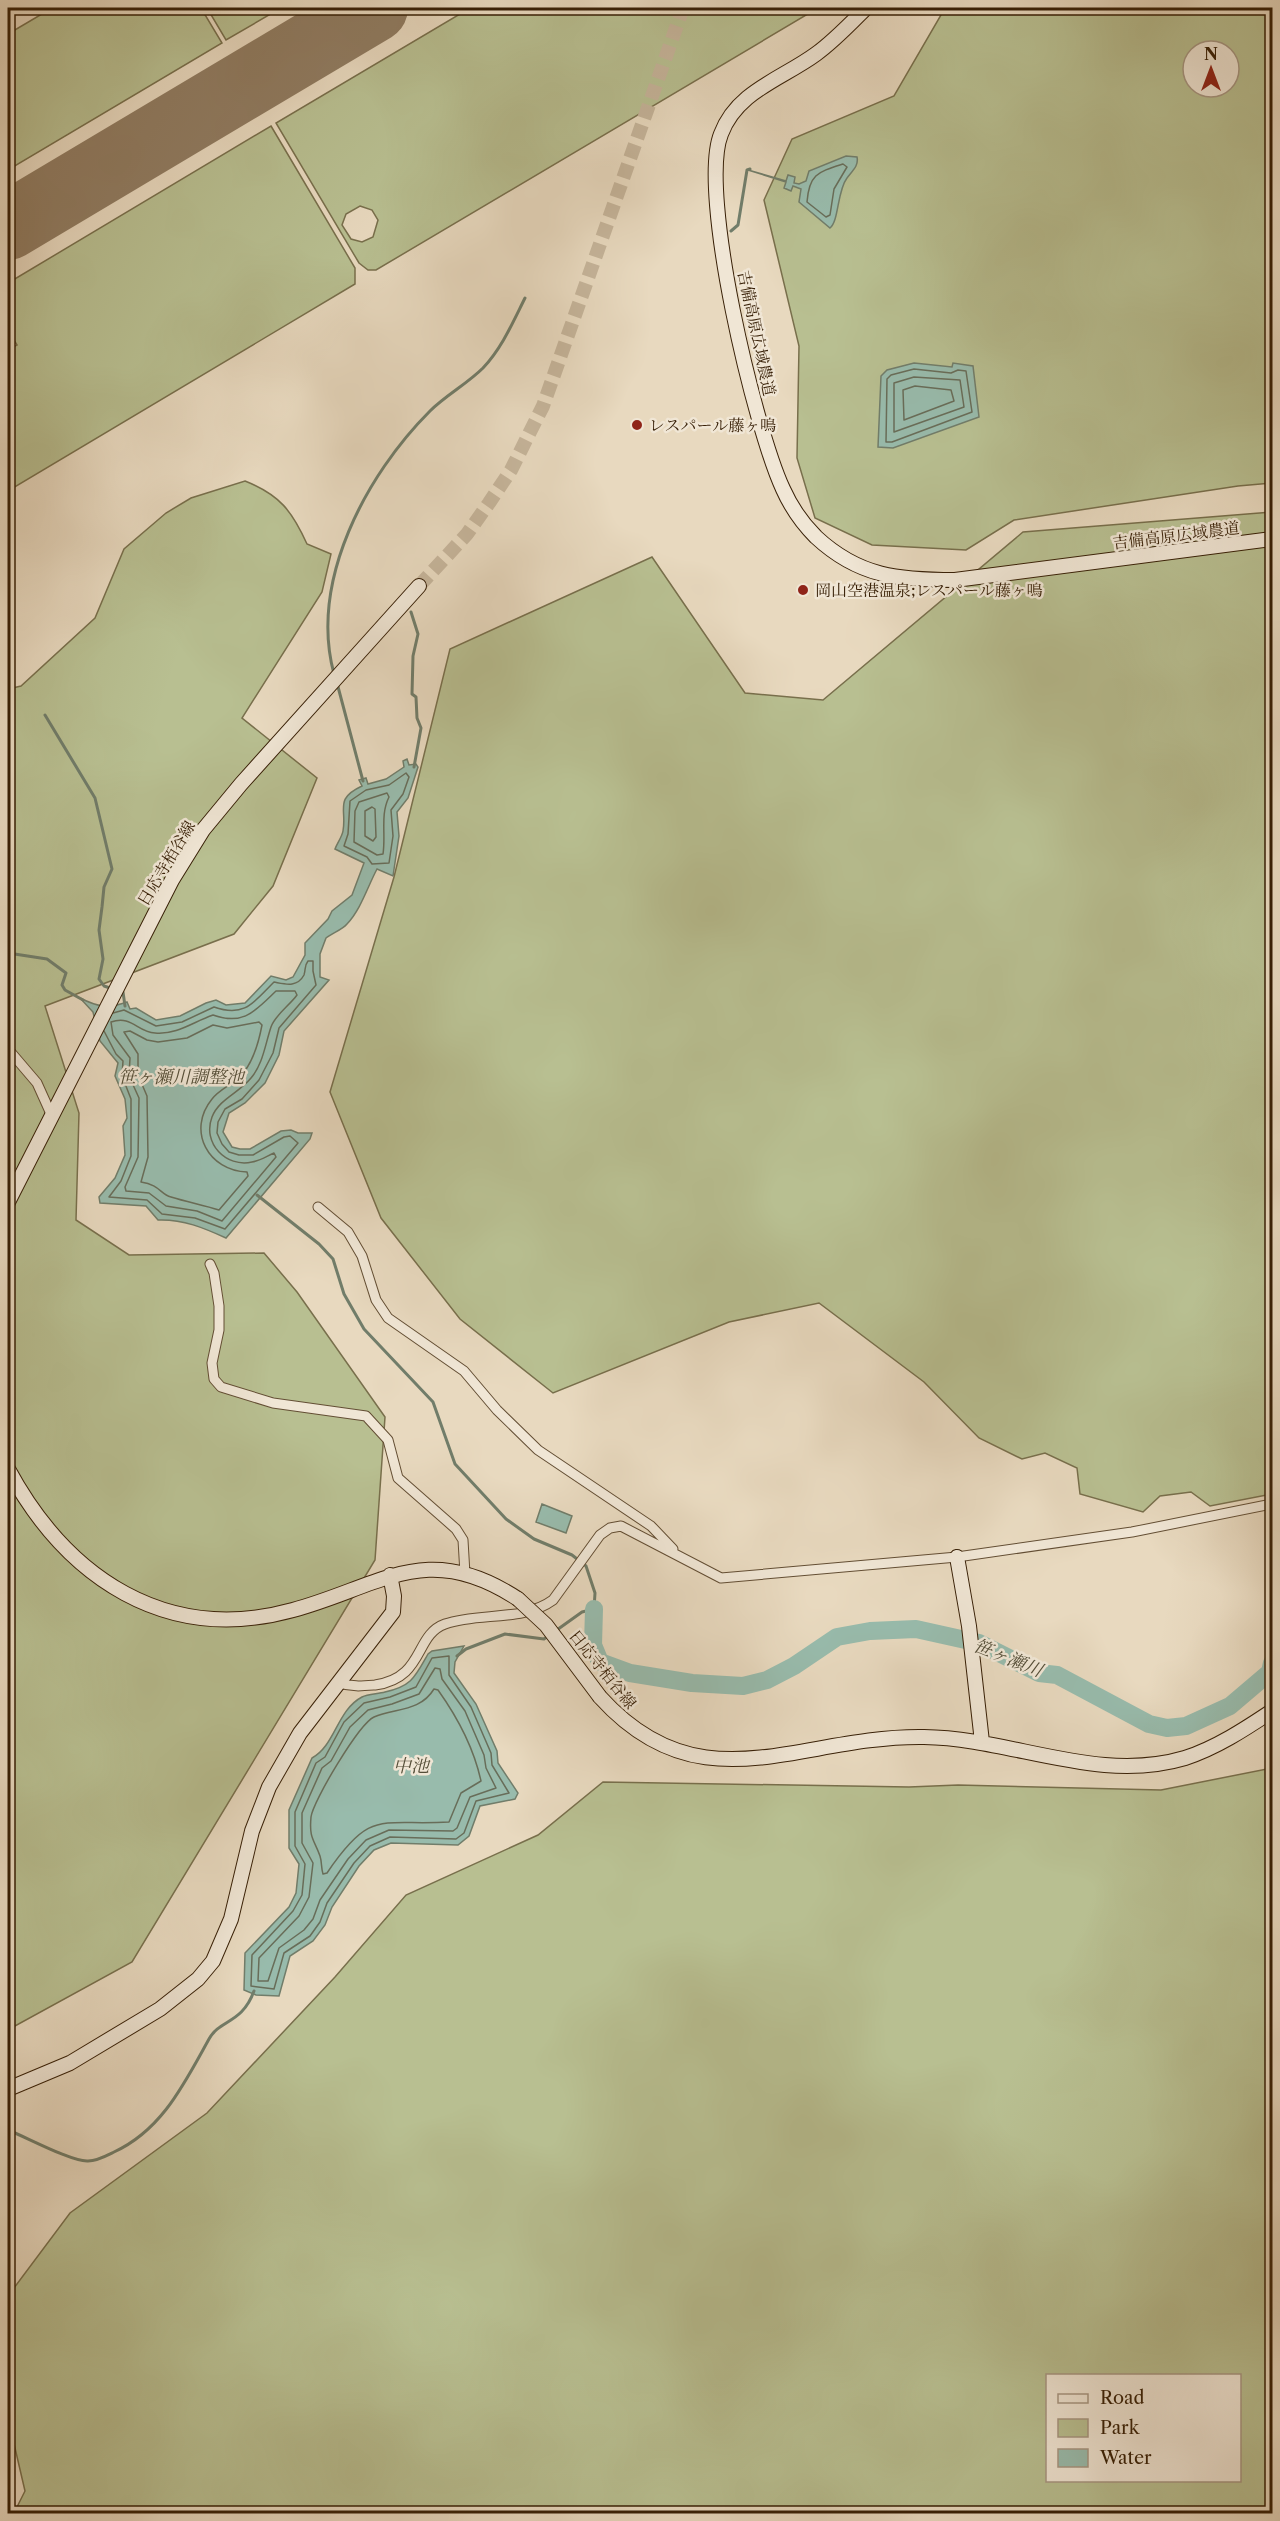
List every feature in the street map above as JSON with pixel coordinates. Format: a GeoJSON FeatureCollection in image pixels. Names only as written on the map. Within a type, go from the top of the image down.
{"type":"FeatureCollection","features":[{"type":"Feature","properties":{"kind":"main road","name":"吉備高原広域農道"},"geometry":{"type":"LineString","coordinates":[[866,8],[817,54],[757,89],[739,104],[728,118],[720,136],[716,156],[723,256],[735,319],[762,433],[782,488],[796,515],[815,536],[843,558],[878,575],[912,580],[955,580],[1272,539]]}},
{"type":"Feature","properties":{"kind":"main road","name":"日応寺栢谷線"},"geometry":{"type":"LineString","coordinates":[[8,1202],[172,880],[203,830],[241,784],[418,586]]}},
{"type":"Feature","properties":{"kind":"main road","name":"日応寺栢谷線"},"geometry":{"type":"LineString","coordinates":[[8,1469],[54,1539],[85,1567],[128,1595],[180,1614],[215,1619],[258,1618],[294,1610],[390,1575],[431,1570],[465,1574],[490,1583],[518,1599],[546,1625],[618,1716],[645,1737],[684,1755],[741,1759],[905,1737],[982,1742],[1084,1763],[1146,1765],[1184,1758],[1216,1746],[1272,1711]]}},
{"type":"Feature","properties":{"kind":"main road"},"geometry":{"type":"LineString","coordinates":[[957,1557],[969,1626],[982,1742]]}},
{"type":"Feature","properties":{"kind":"main road"},"geometry":{"type":"LineString","coordinates":[[8,2089],[50,2074],[160,2009],[192,1984],[213,1961],[231,1918],[252,1831],[269,1786],[300,1733],[393,1612],[394,1596],[390,1575]]}},
{"type":"Feature","properties":{"kind":"street"},"geometry":{"type":"LineString","coordinates":[[8,1048],[37,1083],[51,1114]]}},
{"type":"Feature","properties":{"kind":"street"},"geometry":{"type":"LineString","coordinates":[[318,1207],[348,1232],[362,1256],[376,1300],[388,1318],[464,1371],[497,1410],[538,1450],[651,1526],[681,1557]]}},
{"type":"Feature","properties":{"kind":"street"},"geometry":{"type":"LineString","coordinates":[[210,1263],[214,1273],[219,1306],[219,1330],[212,1363],[214,1379],[221,1388],[273,1403],[366,1416],[388,1440],[398,1478],[456,1529],[463,1540],[465,1574]]}},
{"type":"Feature","properties":{"kind":"street"},"geometry":{"type":"LineString","coordinates":[[339,1683],[351,1687],[398,1679],[408,1671],[438,1628],[446,1624],[519,1613],[546,1605],[600,1536],[610,1528],[621,1526],[720,1578],[957,1557],[1132,1532],[1272,1504]]}},
{"type":"Feature","properties":{"kind":"green space"},"geometry":{"type":"Polygon","coordinates":[[[52,8],[201,8],[222,43],[8,170],[8,34],[52,8]]]}},
{"type":"Feature","properties":{"kind":"green space"},"geometry":{"type":"Polygon","coordinates":[[[207,8],[281,8],[226,40],[207,8]]]}},
{"type":"Feature","properties":{"kind":"green space"},"geometry":{"type":"Polygon","coordinates":[[[470,8],[818,8],[376,270],[368,270],[359,263],[276,123],[470,8]],[[360,206],[346,214],[342,225],[351,239],[362,242],[373,237],[378,220],[372,210],[360,206]]]}},
{"type":"Feature","properties":{"kind":"green space"},"geometry":{"type":"Polygon","coordinates":[[[945,8],[1272,8],[1272,483],[1238,486],[1014,520],[966,550],[872,545],[815,518],[797,458],[799,346],[764,200],[792,139],[894,96],[945,8]]]}},
{"type":"Feature","properties":{"kind":"green space"},"geometry":{"type":"Polygon","coordinates":[[[271,126],[355,268],[355,284],[8,491],[8,350],[17,345],[8,330],[8,283],[271,126]]]}},
{"type":"Feature","properties":{"kind":"green space"},"geometry":{"type":"Polygon","coordinates":[[[245,481],[267,492],[284,505],[307,544],[331,554],[322,592],[242,718],[317,778],[273,886],[234,934],[45,1006],[79,1113],[76,1220],[129,1255],[264,1253],[297,1292],[385,1417],[375,1560],[132,1962],[15,2026],[8,2026],[8,689],[21,686],[95,618],[124,549],[166,513],[191,498],[245,481]]]}},
{"type":"Feature","properties":{"kind":"green space"},"geometry":{"type":"Polygon","coordinates":[[[1272,512],[1272,1494],[1210,1506],[1191,1492],[1160,1496],[1143,1512],[1080,1494],[1077,1468],[1045,1453],[1022,1459],[979,1438],[924,1382],[819,1303],[729,1322],[553,1393],[460,1319],[381,1218],[330,1092],[394,877],[450,649],[652,557],[745,693],[823,700],[1023,532],[1272,512]]]}},
{"type":"Feature","properties":{"kind":"green space"},"geometry":{"type":"Polygon","coordinates":[[[1272,1768],[1272,2513],[14,2513],[25,2491],[8,2418],[8,2296],[70,2213],[207,2113],[335,1977],[406,1895],[538,1835],[603,1782],[909,1787],[958,1785],[1161,1790],[1272,1768]]]}},
{"type":"Feature","properties":{"kind":"water"},"geometry":{"type":"Polygon","coordinates":[[[846,156],[857,157],[857,163],[841,190],[835,219],[830,228],[799,202],[801,189],[793,186],[791,191],[784,188],[786,182],[748,170],[786,181],[788,175],[795,177],[794,183],[799,184],[806,181],[809,171],[846,156]]]}},
{"type":"Feature","properties":{"kind":"water"},"geometry":{"type":"Polygon","coordinates":[[[914,363],[952,367],[953,363],[973,366],[979,417],[893,448],[878,447],[881,376],[887,370],[914,363]]]}},
{"type":"Feature","properties":{"kind":"water","name":"笹ヶ瀬川調整池"},"geometry":{"type":"Polygon","coordinates":[[[407,759],[409,765],[416,764],[418,767],[408,798],[397,812],[399,836],[393,876],[377,869],[352,918],[342,928],[326,938],[320,954],[320,977],[329,980],[284,1031],[279,1055],[265,1083],[245,1103],[229,1113],[223,1132],[232,1147],[240,1149],[250,1149],[281,1131],[312,1133],[310,1139],[226,1238],[185,1223],[158,1220],[146,1206],[100,1203],[99,1197],[115,1178],[125,1155],[123,1126],[127,1118],[125,1099],[115,1076],[118,1063],[100,1041],[93,1012],[80,998],[103,1006],[114,1006],[127,1002],[130,1009],[136,1008],[156,1020],[180,1016],[216,1000],[226,1005],[245,1003],[271,976],[286,980],[293,977],[305,955],[305,943],[328,919],[332,911],[352,895],[364,863],[335,849],[342,836],[345,800],[348,795],[362,786],[359,780],[366,778],[368,784],[386,779],[404,767],[403,761],[407,759]]]}},
{"type":"Feature","properties":{"kind":"water"},"geometry":{"type":"Polygon","coordinates":[[[542,1504],[572,1516],[566,1533],[536,1522],[542,1504]]]}},
{"type":"Feature","properties":{"kind":"water","name":"中池"},"geometry":{"type":"Polygon","coordinates":[[[464,1646],[455,1662],[454,1673],[476,1704],[497,1751],[498,1763],[518,1793],[515,1799],[480,1806],[469,1836],[458,1845],[391,1843],[374,1850],[359,1866],[332,1907],[325,1925],[313,1941],[290,1956],[279,1996],[256,1995],[244,1990],[245,1953],[289,1907],[296,1893],[299,1864],[289,1848],[289,1810],[312,1758],[326,1745],[347,1710],[362,1697],[401,1687],[416,1675],[432,1651],[464,1646]]]}},
{"type":"Feature","properties":{"kind":"waterway"},"geometry":{"type":"LineString","coordinates":[[731,231],[738,225],[747,170],[750,169]]}},
{"type":"Feature","properties":{"kind":"waterway"},"geometry":{"type":"LineString","coordinates":[[334,674],[328,639],[329,603],[337,567],[349,532],[365,498],[384,466],[406,437],[436,405],[477,374],[490,360],[507,335],[525,298]]}},
{"type":"Feature","properties":{"kind":"waterway"},"geometry":{"type":"LineString","coordinates":[[411,612],[418,634],[413,656],[412,694],[416,697],[417,718],[421,728],[414,767]]}},
{"type":"Feature","properties":{"kind":"waterway"},"geometry":{"type":"LineString","coordinates":[[337,683],[363,781]]}},
{"type":"Feature","properties":{"kind":"waterway"},"geometry":{"type":"LineString","coordinates":[[45,715],[95,798],[112,869],[104,887],[99,930],[103,959],[99,979],[104,986],[113,989]]}},
{"type":"Feature","properties":{"kind":"waterway"},"geometry":{"type":"LineString","coordinates":[[8,953],[47,959],[66,973],[62,985],[65,990],[83,1000]]}},
{"type":"Feature","properties":{"kind":"waterway"},"geometry":{"type":"LineString","coordinates":[[119,991],[123,992],[125,1006]]}},
{"type":"Feature","properties":{"kind":"waterway"},"geometry":{"type":"LineString","coordinates":[[257,1195],[319,1244],[333,1259],[344,1294],[364,1329],[433,1402],[455,1464],[506,1519],[534,1539],[572,1555],[586,1566],[595,1593],[594,1609],[582,1612],[554,1632]]}},
{"type":"Feature","properties":{"kind":"waterway","name":"笹ヶ瀬川"},"geometry":{"type":"LineString","coordinates":[[594,1609],[593,1645],[600,1662],[630,1673],[692,1683],[743,1686],[767,1680],[794,1666],[837,1637],[870,1631],[916,1629],[979,1643],[1039,1673],[1057,1675],[1149,1724],[1167,1728],[1186,1726],[1230,1706],[1270,1672],[1272,1663]]}},
{"type":"Feature","properties":{"kind":"waterway"},"geometry":{"type":"LineString","coordinates":[[457,1656],[466,1649],[505,1634],[544,1639],[549,1635]]}},
{"type":"Feature","properties":{"kind":"waterway"},"geometry":{"type":"LineString","coordinates":[[8,2130],[60,2153],[88,2161],[101,2158],[131,2143],[159,2118],[181,2089],[209,2039],[219,2028],[243,2010],[254,1991]]}},
{"type":"Feature","properties":{"kind":"runway"},"geometry":{"type":"LineString","coordinates":[[8,226],[374,8]]}},
{"type":"Feature","properties":{"kind":"tunnel"},"geometry":{"type":"LineString","coordinates":[[419,586],[467,534],[489,503],[511,470],[543,406],[683,8]]}},
{"type":"Feature","properties":{"kind":"place","name":"レスパール藤ヶ鳴"},"geometry":{"type":"Point","coordinates":[637,425]}},
{"type":"Feature","properties":{"kind":"place","name":"岡山空港温泉;レスパール藤ヶ鳴"},"geometry":{"type":"Point","coordinates":[803,590]}}]}
